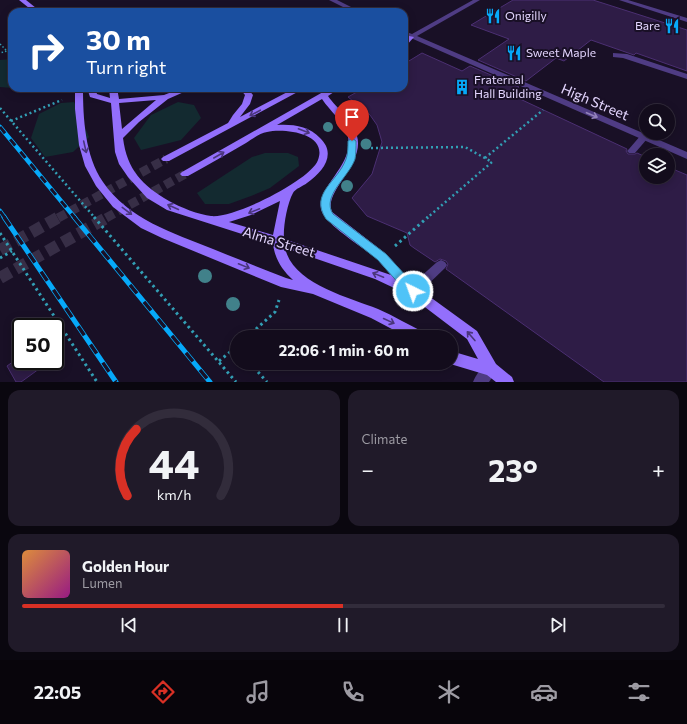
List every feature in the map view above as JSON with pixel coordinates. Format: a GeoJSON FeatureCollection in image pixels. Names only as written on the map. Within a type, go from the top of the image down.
{"type":"FeatureCollection","features":[{"type":"Feature","properties":{"kind":"main road"},"geometry":{"type":"LineString","coordinates":[[22,0],[33,8]]}},
{"type":"Feature","properties":{"kind":"main road"},"geometry":{"type":"LineString","coordinates":[[79,92],[79,109],[84,145],[90,166],[99,184],[117,204],[145,225],[166,235],[285,283],[314,289],[375,314],[406,330]]}},
{"type":"Feature","properties":{"kind":"main road"},"geometry":{"type":"LineString","coordinates":[[92,92],[93,95],[102,100],[165,97]]}},
{"type":"Feature","properties":{"kind":"main road","name":"Alma Street"},"geometry":{"type":"LineString","coordinates":[[113,92],[120,152],[124,164],[141,186],[151,195],[171,206],[379,275],[413,291],[472,335],[491,369],[507,382]]}},
{"type":"Feature","properties":{"kind":"main road"},"geometry":{"type":"LineString","coordinates":[[119,137],[144,113],[165,97],[178,92]]}},
{"type":"Feature","properties":{"kind":"main road"},"geometry":{"type":"LineString","coordinates":[[232,125],[234,117],[248,104],[249,95],[246,92]]}},
{"type":"Feature","properties":{"kind":"main road"},"geometry":{"type":"LineString","coordinates":[[166,158],[294,92]]}},
{"type":"Feature","properties":{"kind":"main road"},"geometry":{"type":"LineString","coordinates":[[185,174],[329,92]]}},
{"type":"Feature","properties":{"kind":"main road"},"geometry":{"type":"LineString","coordinates":[[324,95],[333,110],[349,127],[353,148],[347,166],[326,198],[326,210],[330,217],[382,257],[413,291]]}},
{"type":"Feature","properties":{"kind":"main road"},"geometry":{"type":"LineString","coordinates":[[210,220],[233,218],[252,212],[288,192],[319,168],[324,155],[322,145],[310,133],[301,129],[293,128],[266,128]]}},
{"type":"Feature","properties":{"kind":"main road"},"geometry":{"type":"LineString","coordinates":[[288,192],[279,225],[278,241],[285,262],[293,272],[314,289]]}},
{"type":"Feature","properties":{"kind":"main road","name":"Alma Street"},"geometry":{"type":"LineString","coordinates":[[458,360],[491,369]]}},
{"type":"Feature","properties":{"kind":"street"},"geometry":{"type":"LineString","coordinates":[[332,0],[349,8]]}},
{"type":"Feature","properties":{"kind":"street"},"geometry":{"type":"LineString","coordinates":[[408,35],[476,0]]}},
{"type":"Feature","properties":{"kind":"street"},"geometry":{"type":"LineString","coordinates":[[622,0],[687,20]]}},
{"type":"Feature","properties":{"kind":"street","name":"High Street"},"geometry":{"type":"LineString","coordinates":[[408,37],[639,135]]}},
{"type":"Feature","properties":{"kind":"street"},"geometry":{"type":"LineString","coordinates":[[616,55],[624,56],[687,78]]}},
{"type":"Feature","properties":{"kind":"street"},"geometry":{"type":"LineString","coordinates":[[632,150],[641,140]]}},
{"type":"Feature","properties":{"kind":"street","name":"High Street"},"geometry":{"type":"LineString","coordinates":[[651,140],[687,156]]}},
{"type":"Feature","properties":{"kind":"street"},"geometry":{"type":"LineString","coordinates":[[413,291],[441,266]]}},
{"type":"Feature","properties":{"kind":"street"},"geometry":{"type":"LineString","coordinates":[[480,382],[491,369]]}},
{"type":"Feature","properties":{"kind":"path"},"geometry":{"type":"LineString","coordinates":[[0,45],[7,50],[0,53]]}},
{"type":"Feature","properties":{"kind":"path"},"geometry":{"type":"LineString","coordinates":[[12,122],[64,99]]}},
{"type":"Feature","properties":{"kind":"path"},"geometry":{"type":"LineString","coordinates":[[485,158],[556,100]]}},
{"type":"Feature","properties":{"kind":"path"},"geometry":{"type":"LineString","coordinates":[[0,108],[236,382]]}},
{"type":"Feature","properties":{"kind":"path"},"geometry":{"type":"LineString","coordinates":[[353,148],[465,147],[492,162],[382,257]]}},
{"type":"Feature","properties":{"kind":"path"},"geometry":{"type":"LineString","coordinates":[[0,232],[97,382]]}},
{"type":"Feature","properties":{"kind":"path"},"geometry":{"type":"LineString","coordinates":[[0,258],[12,251]]}},
{"type":"Feature","properties":{"kind":"path"},"geometry":{"type":"LineString","coordinates":[[255,330],[275,312]]}},
{"type":"Feature","properties":{"kind":"path"},"geometry":{"type":"LineString","coordinates":[[219,361],[230,353]]}},
{"type":"Feature","properties":{"kind":"path"},"geometry":{"type":"LineString","coordinates":[[256,370],[267,382]]}},
{"type":"Feature","properties":{"kind":"green space"},"geometry":{"type":"Polygon","coordinates":[[[8,59],[8,88],[0,87],[0,60],[8,59]]]}},
{"type":"Feature","properties":{"kind":"green space"},"geometry":{"type":"Polygon","coordinates":[[[74,102],[89,137],[73,152],[45,157],[31,138],[39,114],[61,103],[74,102]]]}},
{"type":"Feature","properties":{"kind":"green space"},"geometry":{"type":"Polygon","coordinates":[[[178,102],[194,105],[201,118],[181,140],[141,150],[134,138],[151,115],[178,102]]]}},
{"type":"Feature","properties":{"kind":"green space"},"geometry":{"type":"Polygon","coordinates":[[[265,153],[288,153],[298,157],[299,166],[270,188],[229,204],[205,204],[197,193],[252,157],[265,153]]]}},
{"type":"Feature","properties":{"kind":"building"},"geometry":{"type":"Polygon","coordinates":[[[513,0],[593,0],[687,30],[687,71],[636,53],[634,55],[591,40],[564,61],[556,58],[526,81],[478,60],[509,39],[471,25],[513,0]]]}},
{"type":"Feature","properties":{"kind":"building"},"geometry":{"type":"Polygon","coordinates":[[[422,53],[462,71],[470,66],[519,87],[511,93],[522,98],[520,99],[627,149],[626,151],[628,154],[639,154],[639,184],[675,184],[675,170],[687,175],[687,382],[604,382],[446,269],[448,264],[446,261],[440,259],[435,262],[410,245],[407,233],[367,216],[352,198],[372,174],[382,142],[377,125],[370,115],[348,97],[357,92],[408,92],[408,62],[422,53]]]}},
{"type":"Feature","properties":{"kind":"building"},"geometry":{"type":"Polygon","coordinates":[[[12,362],[12,370],[38,370],[21,382],[16,382],[7,366],[12,362]]]}},
{"type":"Feature","properties":{"kind":"tunnel"},"geometry":{"type":"LineString","coordinates":[[58,218],[166,159]]}},
{"type":"Feature","properties":{"kind":"tunnel"},"geometry":{"type":"LineString","coordinates":[[106,218],[185,174]]}},
{"type":"Feature","properties":{"kind":"tunnel"},"geometry":{"type":"LineString","coordinates":[[0,250],[59,217]]}},
{"type":"Feature","properties":{"kind":"tunnel"},"geometry":{"type":"LineString","coordinates":[[0,278],[108,217]]}},
{"type":"Feature","properties":{"kind":"railway"},"geometry":{"type":"LineString","coordinates":[[0,127],[75,218]]}},
{"type":"Feature","properties":{"kind":"railway"},"geometry":{"type":"LineString","coordinates":[[0,211],[5,218]]}},
{"type":"Feature","properties":{"kind":"railway"},"geometry":{"type":"LineString","coordinates":[[4,217],[116,382]]}},
{"type":"Feature","properties":{"kind":"railway"},"geometry":{"type":"LineString","coordinates":[[74,217],[210,382]]}},
{"type":"Feature","properties":{"kind":"place","name":"Onigilly"},"geometry":{"type":"Point","coordinates":[493,16]}},
{"type":"Feature","properties":{"kind":"place","name":"Bare"},"geometry":{"type":"Point","coordinates":[672,26]}},
{"type":"Feature","properties":{"kind":"place","name":"Sweet Maple"},"geometry":{"type":"Point","coordinates":[514,53]}},
{"type":"Feature","properties":{"kind":"place","name":"Fraternal Hall Building"},"geometry":{"type":"Point","coordinates":[462,87]}},
{"type":"Feature","properties":{"kind":"route"},"geometry":{"type":"LineString","coordinates":[[352,141],[353,148],[351,159],[343,174],[335,183],[326,198],[326,210],[330,217],[382,257],[413,291]]}}]}
